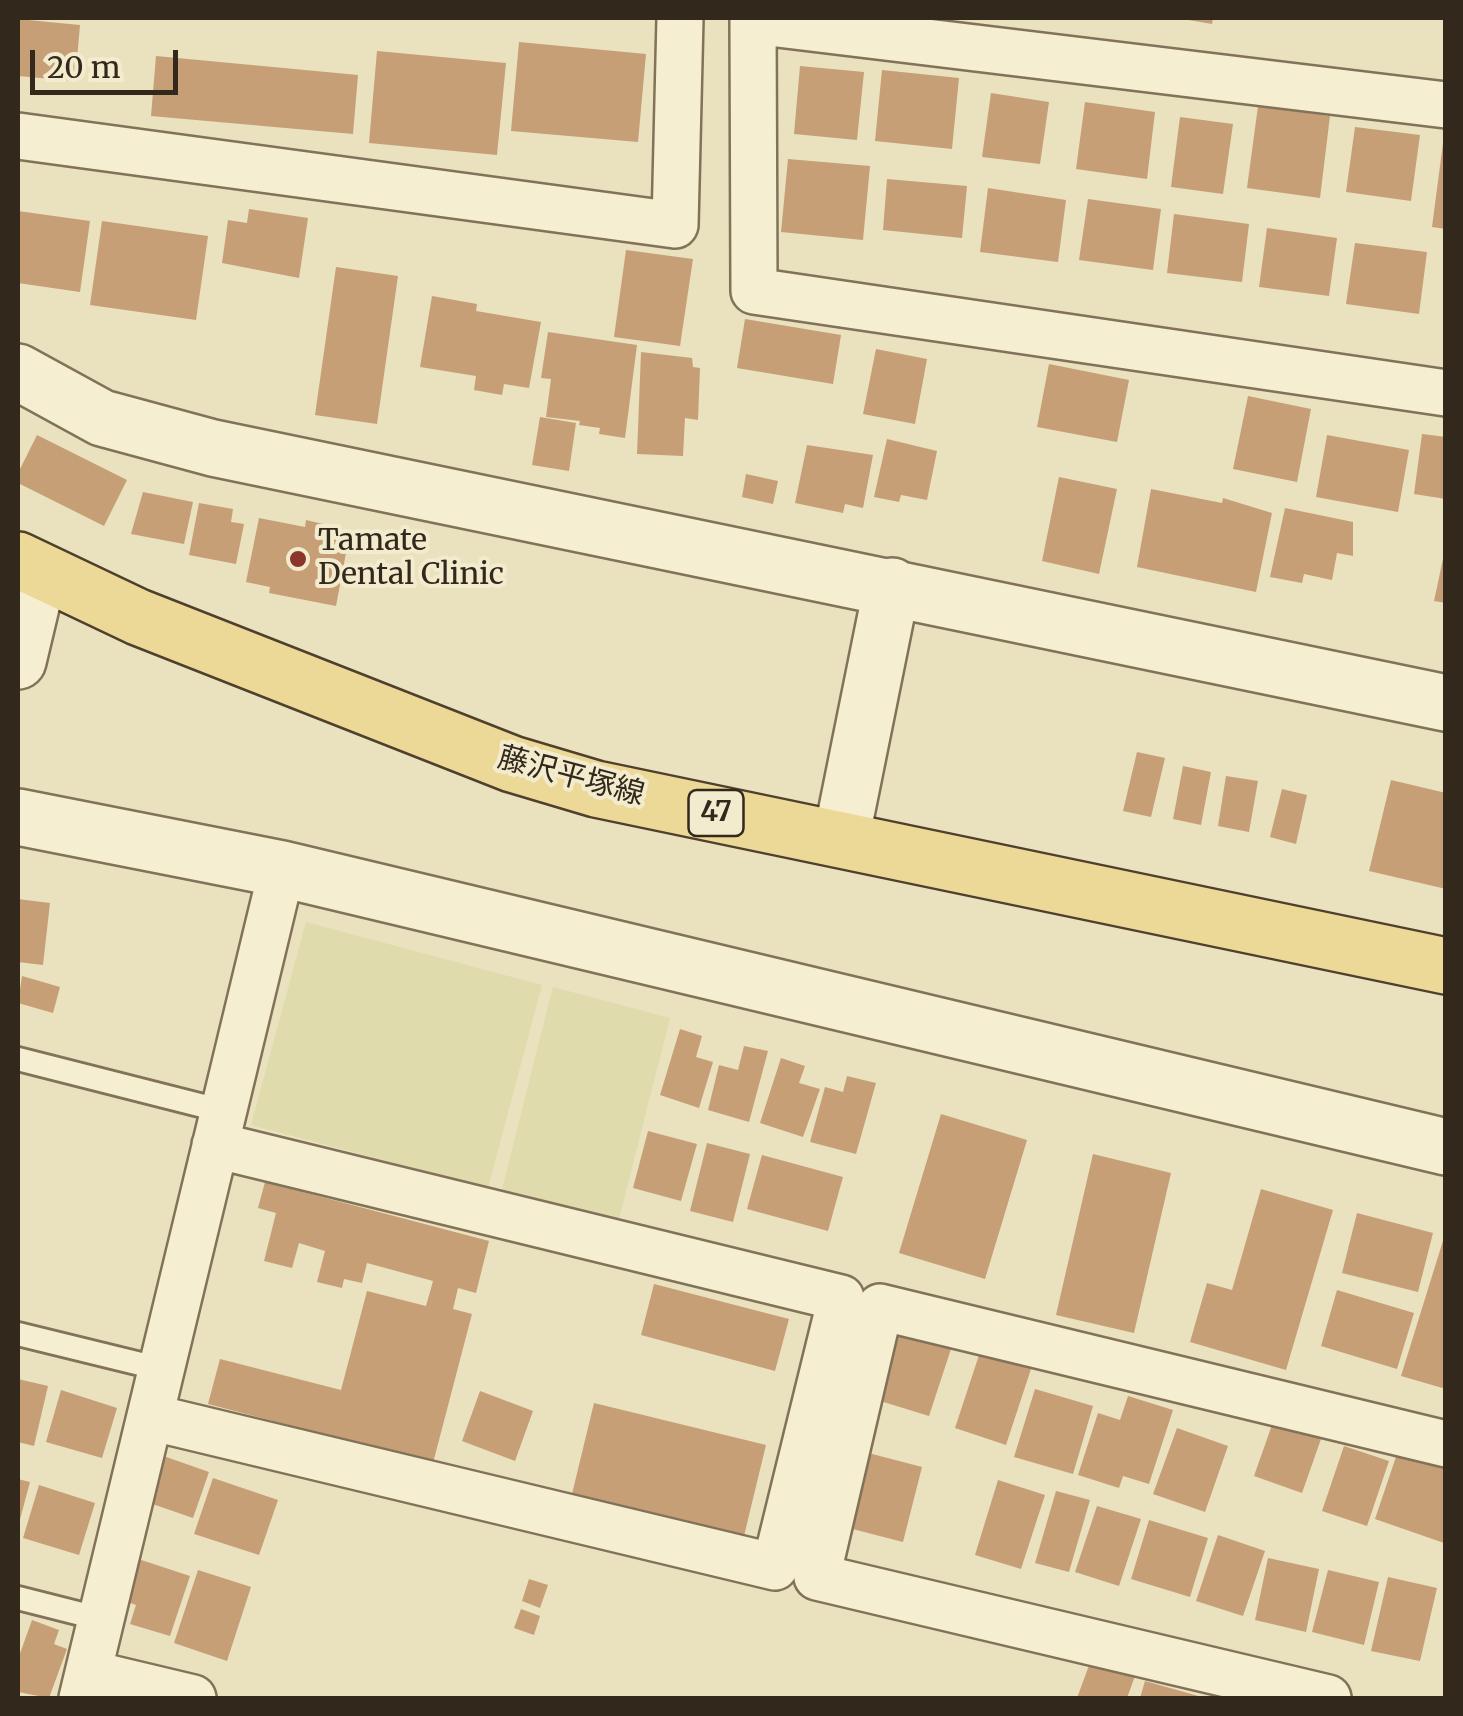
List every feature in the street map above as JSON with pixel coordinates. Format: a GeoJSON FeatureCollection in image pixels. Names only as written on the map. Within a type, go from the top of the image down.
{"type":"FeatureCollection","features":[{"type":"Feature","properties":{"kind":"main road","name":"藤沢平塚線"},"geometry":{"type":"LineString","coordinates":[[28,567],[138,617],[512,764],[596,789],[1446,966]]}},
{"type":"Feature","properties":{"kind":"street"},"geometry":{"type":"LineString","coordinates":[[18,136],[675,225],[680,18]]}},
{"type":"Feature","properties":{"kind":"street"},"geometry":{"type":"LineString","coordinates":[[1446,105],[753,19],[754,291],[1446,393]]}},
{"type":"Feature","properties":{"kind":"street"},"geometry":{"type":"LineString","coordinates":[[18,372],[102,418],[213,448],[1446,702]]}},
{"type":"Feature","properties":{"kind":"street"},"geometry":{"type":"LineString","coordinates":[[18,660],[28,567]]}},
{"type":"Feature","properties":{"kind":"street"},"geometry":{"type":"LineString","coordinates":[[841,839],[892,586]]}},
{"type":"Feature","properties":{"kind":"street"},"geometry":{"type":"LineString","coordinates":[[18,817],[282,870],[1446,1147]]}},
{"type":"Feature","properties":{"kind":"street"},"geometry":{"type":"LineString","coordinates":[[194,1698],[85,1686],[282,870]]}},
{"type":"Feature","properties":{"kind":"street"},"geometry":{"type":"LineString","coordinates":[[150,1416],[775,1567],[841,1298],[219,1128]]}},
{"type":"Feature","properties":{"kind":"street"},"geometry":{"type":"LineString","coordinates":[[1328,1698],[817,1577],[880,1308],[1446,1444]]}},
{"type":"Feature","properties":{"kind":"lane"},"geometry":{"type":"LineString","coordinates":[[18,1059],[219,1128]]}},
{"type":"Feature","properties":{"kind":"lane"},"geometry":{"type":"LineString","coordinates":[[18,1334],[161,1369]]}},
{"type":"Feature","properties":{"kind":"lane"},"geometry":{"type":"LineString","coordinates":[[18,1598],[101,1618]]}},
{"type":"Feature","properties":{"kind":"shaded area"},"geometry":{"type":"Polygon","coordinates":[[[306,922],[542,985],[488,1188],[251,1125],[306,922]]]}},
{"type":"Feature","properties":{"kind":"shaded area"},"geometry":{"type":"Polygon","coordinates":[[[553,987],[670,1018],[618,1223],[501,1193],[553,987]]]}},
{"type":"Feature","properties":{"kind":"building"},"geometry":{"type":"Polygon","coordinates":[[[1177,18],[1213,18],[1212,24],[1177,18]]]}},
{"type":"Feature","properties":{"kind":"building"},"geometry":{"type":"Polygon","coordinates":[[[18,19],[80,25],[75,81],[18,76],[18,19]]]}},
{"type":"Feature","properties":{"kind":"building"},"geometry":{"type":"Polygon","coordinates":[[[519,42],[646,54],[638,142],[511,131],[519,42]]]}},
{"type":"Feature","properties":{"kind":"building"},"geometry":{"type":"Polygon","coordinates":[[[377,51],[506,63],[497,155],[369,143],[377,51]]]}},
{"type":"Feature","properties":{"kind":"building"},"geometry":{"type":"Polygon","coordinates":[[[156,56],[358,75],[353,134],[151,116],[156,56]]]}},
{"type":"Feature","properties":{"kind":"building"},"geometry":{"type":"Polygon","coordinates":[[[800,66],[864,72],[857,140],[794,134],[800,66]]]}},
{"type":"Feature","properties":{"kind":"building"},"geometry":{"type":"Polygon","coordinates":[[[882,70],[959,78],[952,149],[875,141],[882,70]]]}},
{"type":"Feature","properties":{"kind":"building"},"geometry":{"type":"Polygon","coordinates":[[[991,93],[1049,102],[1040,164],[982,157],[991,93]]]}},
{"type":"Feature","properties":{"kind":"building"},"geometry":{"type":"Polygon","coordinates":[[[1085,102],[1155,112],[1147,179],[1076,169],[1085,102]]]}},
{"type":"Feature","properties":{"kind":"building"},"geometry":{"type":"Polygon","coordinates":[[[1258,106],[1330,116],[1320,198],[1247,188],[1258,106]]]}},
{"type":"Feature","properties":{"kind":"building"},"geometry":{"type":"Polygon","coordinates":[[[1180,117],[1233,124],[1223,194],[1171,187],[1180,117]]]}},
{"type":"Feature","properties":{"kind":"building"},"geometry":{"type":"Polygon","coordinates":[[[1355,127],[1420,135],[1411,201],[1346,192],[1355,127]]]}},
{"type":"Feature","properties":{"kind":"building"},"geometry":{"type":"Polygon","coordinates":[[[1446,143],[1446,229],[1432,227],[1446,143]]]}},
{"type":"Feature","properties":{"kind":"building"},"geometry":{"type":"Polygon","coordinates":[[[788,159],[870,166],[863,240],[781,232],[788,159]]]}},
{"type":"Feature","properties":{"kind":"building"},"geometry":{"type":"Polygon","coordinates":[[[887,179],[967,186],[962,238],[883,230],[887,179]]]}},
{"type":"Feature","properties":{"kind":"building"},"geometry":{"type":"Polygon","coordinates":[[[988,188],[1066,200],[1058,262],[980,252],[988,188]]]}},
{"type":"Feature","properties":{"kind":"building"},"geometry":{"type":"Polygon","coordinates":[[[1088,199],[1161,209],[1153,270],[1079,260],[1088,199]]]}},
{"type":"Feature","properties":{"kind":"building"},"geometry":{"type":"Polygon","coordinates":[[[249,209],[308,218],[299,278],[222,263],[228,220],[247,223],[249,209]]]}},
{"type":"Feature","properties":{"kind":"building"},"geometry":{"type":"Polygon","coordinates":[[[18,211],[90,221],[80,292],[18,283],[18,211]]]}},
{"type":"Feature","properties":{"kind":"building"},"geometry":{"type":"Polygon","coordinates":[[[1174,214],[1249,224],[1242,282],[1167,273],[1174,214]]]}},
{"type":"Feature","properties":{"kind":"building"},"geometry":{"type":"Polygon","coordinates":[[[102,221],[208,236],[196,320],[90,305],[102,221]]]}},
{"type":"Feature","properties":{"kind":"building"},"geometry":{"type":"Polygon","coordinates":[[[1267,228],[1337,238],[1329,296],[1259,287],[1267,228]]]}},
{"type":"Feature","properties":{"kind":"building"},"geometry":{"type":"Polygon","coordinates":[[[1355,243],[1427,252],[1419,314],[1346,304],[1355,243]]]}},
{"type":"Feature","properties":{"kind":"building"},"geometry":{"type":"Polygon","coordinates":[[[626,250],[693,259],[680,346],[614,337],[626,250]]]}},
{"type":"Feature","properties":{"kind":"building"},"geometry":{"type":"Polygon","coordinates":[[[336,267],[398,276],[377,424],[315,415],[336,267]]]}},
{"type":"Feature","properties":{"kind":"building"},"geometry":{"type":"Polygon","coordinates":[[[432,296],[477,304],[476,311],[541,322],[529,388],[504,384],[502,395],[474,390],[476,376],[420,367],[432,296]]]}},
{"type":"Feature","properties":{"kind":"building"},"geometry":{"type":"Polygon","coordinates":[[[745,319],[841,335],[833,384],[737,368],[745,319]]]}},
{"type":"Feature","properties":{"kind":"building"},"geometry":{"type":"Polygon","coordinates":[[[548,332],[637,345],[625,438],[599,434],[600,428],[579,425],[580,421],[546,417],[551,379],[541,378],[548,332]]]}},
{"type":"Feature","properties":{"kind":"building"},"geometry":{"type":"Polygon","coordinates":[[[876,349],[927,359],[915,424],[863,414],[876,349]]]}},
{"type":"Feature","properties":{"kind":"building"},"geometry":{"type":"Polygon","coordinates":[[[641,352],[692,358],[693,367],[700,368],[698,420],[685,418],[683,456],[637,454],[641,352]]]}},
{"type":"Feature","properties":{"kind":"building"},"geometry":{"type":"Polygon","coordinates":[[[1049,364],[1129,380],[1117,442],[1037,427],[1049,364]]]}},
{"type":"Feature","properties":{"kind":"building"},"geometry":{"type":"Polygon","coordinates":[[[1248,396],[1311,409],[1297,482],[1233,469],[1248,396]]]}},
{"type":"Feature","properties":{"kind":"building"},"geometry":{"type":"Polygon","coordinates":[[[540,417],[576,423],[569,471],[532,465],[540,417]]]}},
{"type":"Feature","properties":{"kind":"building"},"geometry":{"type":"Polygon","coordinates":[[[1422,434],[1446,437],[1446,499],[1414,494],[1422,434]]]}},
{"type":"Feature","properties":{"kind":"building"},"geometry":{"type":"Polygon","coordinates":[[[37,435],[127,480],[104,526],[18,483],[18,473],[37,435]]]}},
{"type":"Feature","properties":{"kind":"building"},"geometry":{"type":"Polygon","coordinates":[[[1327,435],[1409,450],[1398,512],[1316,497],[1327,435]]]}},
{"type":"Feature","properties":{"kind":"building"},"geometry":{"type":"Polygon","coordinates":[[[887,439],[937,451],[927,500],[901,495],[899,502],[874,497],[887,439]]]}},
{"type":"Feature","properties":{"kind":"building"},"geometry":{"type":"Polygon","coordinates":[[[807,445],[873,455],[863,508],[845,504],[843,513],[795,503],[807,445]]]}},
{"type":"Feature","properties":{"kind":"building"},"geometry":{"type":"Polygon","coordinates":[[[746,474],[778,481],[773,504],[742,497],[746,474]]]}},
{"type":"Feature","properties":{"kind":"building"},"geometry":{"type":"Polygon","coordinates":[[[1059,477],[1117,489],[1099,574],[1042,561],[1059,477]]]}},
{"type":"Feature","properties":{"kind":"building"},"geometry":{"type":"Polygon","coordinates":[[[1151,489],[1222,503],[1223,498],[1272,513],[1256,592],[1137,567],[1151,489]]]}},
{"type":"Feature","properties":{"kind":"building"},"geometry":{"type":"Polygon","coordinates":[[[143,492],[193,502],[184,544],[131,534],[143,492]]]}},
{"type":"Feature","properties":{"kind":"building"},"geometry":{"type":"Polygon","coordinates":[[[199,503],[233,509],[231,522],[244,524],[236,564],[189,555],[199,503]]]}},
{"type":"Feature","properties":{"kind":"building"},"geometry":{"type":"Polygon","coordinates":[[[1285,508],[1353,522],[1353,556],[1337,553],[1332,580],[1304,574],[1302,583],[1270,577],[1285,508]]]}},
{"type":"Feature","properties":{"kind":"building","name":"Tamate Dental Clinic"},"geometry":{"type":"Polygon","coordinates":[[[259,518],[305,527],[306,520],[323,524],[322,531],[349,537],[336,606],[269,593],[270,587],[246,582],[259,518]]]}},
{"type":"Feature","properties":{"kind":"building"},"geometry":{"type":"Polygon","coordinates":[[[1446,555],[1446,603],[1434,601],[1446,555]]]}},
{"type":"Feature","properties":{"kind":"building"},"geometry":{"type":"Polygon","coordinates":[[[1137,752],[1165,758],[1151,817],[1123,811],[1137,752]]]}},
{"type":"Feature","properties":{"kind":"building"},"geometry":{"type":"Polygon","coordinates":[[[1183,766],[1211,772],[1201,825],[1173,819],[1183,766]]]}},
{"type":"Feature","properties":{"kind":"building"},"geometry":{"type":"Polygon","coordinates":[[[1226,776],[1258,781],[1249,832],[1218,826],[1226,776]]]}},
{"type":"Feature","properties":{"kind":"building"},"geometry":{"type":"Polygon","coordinates":[[[1391,780],[1446,793],[1446,889],[1369,871],[1391,780]]]}},
{"type":"Feature","properties":{"kind":"building"},"geometry":{"type":"Polygon","coordinates":[[[1282,789],[1307,795],[1296,844],[1270,837],[1282,789]]]}},
{"type":"Feature","properties":{"kind":"building"},"geometry":{"type":"Polygon","coordinates":[[[18,899],[50,903],[43,965],[18,962],[18,899]]]}},
{"type":"Feature","properties":{"kind":"building"},"geometry":{"type":"Polygon","coordinates":[[[22,976],[60,987],[53,1013],[18,1003],[22,976]]]}},
{"type":"Feature","properties":{"kind":"building"},"geometry":{"type":"Polygon","coordinates":[[[680,1029],[702,1036],[696,1057],[713,1062],[699,1108],[660,1095],[680,1029]]]}},
{"type":"Feature","properties":{"kind":"building"},"geometry":{"type":"Polygon","coordinates":[[[744,1046],[768,1051],[749,1122],[708,1110],[719,1065],[738,1070],[744,1046]]]}},
{"type":"Feature","properties":{"kind":"building"},"geometry":{"type":"Polygon","coordinates":[[[781,1058],[805,1066],[799,1083],[820,1089],[803,1137],[760,1123],[781,1058]]]}},
{"type":"Feature","properties":{"kind":"building"},"geometry":{"type":"Polygon","coordinates":[[[847,1076],[876,1083],[856,1154],[810,1142],[825,1087],[843,1092],[847,1076]]]}},
{"type":"Feature","properties":{"kind":"building"},"geometry":{"type":"Polygon","coordinates":[[[941,1114],[1027,1140],[985,1279],[899,1253],[941,1114]]]}},
{"type":"Feature","properties":{"kind":"building"},"geometry":{"type":"Polygon","coordinates":[[[648,1131],[697,1144],[681,1201],[633,1188],[648,1131]]]}},
{"type":"Feature","properties":{"kind":"building"},"geometry":{"type":"Polygon","coordinates":[[[707,1143],[750,1154],[733,1222],[690,1211],[707,1143]]]}},
{"type":"Feature","properties":{"kind":"building"},"geometry":{"type":"Polygon","coordinates":[[[1093,1154],[1171,1173],[1134,1333],[1056,1315],[1093,1154]]]}},
{"type":"Feature","properties":{"kind":"building"},"geometry":{"type":"Polygon","coordinates":[[[762,1155],[843,1177],[828,1231],[747,1209],[762,1155]]]}},
{"type":"Feature","properties":{"kind":"building"},"geometry":{"type":"Polygon","coordinates":[[[265,1182],[489,1241],[476,1293],[458,1288],[453,1309],[472,1314],[433,1463],[208,1404],[220,1359],[341,1390],[367,1291],[426,1306],[433,1281],[367,1263],[362,1283],[344,1279],[342,1288],[317,1282],[325,1251],[299,1243],[292,1268],[264,1261],[276,1213],[258,1208],[265,1182]]]}},
{"type":"Feature","properties":{"kind":"building"},"geometry":{"type":"Polygon","coordinates":[[[1261,1189],[1333,1210],[1286,1370],[1190,1342],[1207,1283],[1232,1290],[1261,1189]]]}},
{"type":"Feature","properties":{"kind":"building"},"geometry":{"type":"Polygon","coordinates":[[[1357,1213],[1433,1233],[1418,1292],[1342,1273],[1357,1213]]]}},
{"type":"Feature","properties":{"kind":"building"},"geometry":{"type":"Polygon","coordinates":[[[1446,1231],[1446,1389],[1401,1376],[1446,1231]]]}},
{"type":"Feature","properties":{"kind":"building"},"geometry":{"type":"Polygon","coordinates":[[[654,1284],[789,1319],[775,1371],[641,1335],[654,1284]]]}},
{"type":"Feature","properties":{"kind":"building"},"geometry":{"type":"Polygon","coordinates":[[[1337,1290],[1414,1313],[1397,1369],[1321,1346],[1337,1290]]]}},
{"type":"Feature","properties":{"kind":"building"},"geometry":{"type":"Polygon","coordinates":[[[898,1333],[951,1349],[929,1416],[877,1400],[898,1333]]]}},
{"type":"Feature","properties":{"kind":"building"},"geometry":{"type":"Polygon","coordinates":[[[980,1352],[1031,1369],[1006,1445],[955,1428],[980,1352]]]}},
{"type":"Feature","properties":{"kind":"building"},"geometry":{"type":"Polygon","coordinates":[[[18,1379],[48,1386],[34,1446],[18,1442],[18,1379]]]}},
{"type":"Feature","properties":{"kind":"building"},"geometry":{"type":"Polygon","coordinates":[[[1035,1389],[1093,1406],[1073,1474],[1014,1457],[1035,1389]]]}},
{"type":"Feature","properties":{"kind":"building"},"geometry":{"type":"Polygon","coordinates":[[[61,1390],[117,1408],[102,1458],[46,1442],[61,1390]]]}},
{"type":"Feature","properties":{"kind":"building"},"geometry":{"type":"Polygon","coordinates":[[[480,1391],[533,1411],[515,1461],[462,1441],[480,1391]]]}},
{"type":"Feature","properties":{"kind":"building"},"geometry":{"type":"Polygon","coordinates":[[[1128,1396],[1173,1410],[1149,1484],[1123,1476],[1119,1488],[1078,1475],[1098,1413],[1120,1420],[1128,1396]]]}},
{"type":"Feature","properties":{"kind":"building"},"geometry":{"type":"Polygon","coordinates":[[[594,1403],[766,1445],[744,1536],[572,1494],[594,1403]]]}},
{"type":"Feature","properties":{"kind":"building"},"geometry":{"type":"Polygon","coordinates":[[[1273,1422],[1321,1439],[1302,1493],[1254,1476],[1273,1422]]]}},
{"type":"Feature","properties":{"kind":"building"},"geometry":{"type":"Polygon","coordinates":[[[1177,1428],[1228,1446],[1205,1512],[1153,1494],[1177,1428]]]}},
{"type":"Feature","properties":{"kind":"building"},"geometry":{"type":"Polygon","coordinates":[[[1344,1446],[1389,1461],[1367,1526],[1322,1511],[1344,1446]]]}},
{"type":"Feature","properties":{"kind":"building"},"geometry":{"type":"Polygon","coordinates":[[[1399,1448],[1446,1464],[1444,1543],[1375,1519],[1399,1448]]]}},
{"type":"Feature","properties":{"kind":"building"},"geometry":{"type":"Polygon","coordinates":[[[857,1450],[922,1467],[903,1542],[837,1525],[857,1450]]]}},
{"type":"Feature","properties":{"kind":"building"},"geometry":{"type":"Polygon","coordinates":[[[155,1453],[209,1472],[193,1518],[138,1499],[155,1453]]]}},
{"type":"Feature","properties":{"kind":"building"},"geometry":{"type":"Polygon","coordinates":[[[213,1478],[278,1500],[259,1555],[194,1534],[213,1478]]]}},
{"type":"Feature","properties":{"kind":"building"},"geometry":{"type":"Polygon","coordinates":[[[18,1479],[30,1482],[19,1523],[18,1523],[18,1479]]]}},
{"type":"Feature","properties":{"kind":"building"},"geometry":{"type":"Polygon","coordinates":[[[998,1480],[1045,1495],[1021,1569],[975,1555],[998,1480]]]}},
{"type":"Feature","properties":{"kind":"building"},"geometry":{"type":"Polygon","coordinates":[[[39,1485],[95,1503],[79,1555],[23,1538],[39,1485]]]}},
{"type":"Feature","properties":{"kind":"building"},"geometry":{"type":"Polygon","coordinates":[[[1056,1491],[1090,1500],[1069,1572],[1035,1563],[1056,1491]]]}},
{"type":"Feature","properties":{"kind":"building"},"geometry":{"type":"Polygon","coordinates":[[[1097,1506],[1141,1519],[1119,1586],[1075,1572],[1097,1506]]]}},
{"type":"Feature","properties":{"kind":"building"},"geometry":{"type":"Polygon","coordinates":[[[1149,1520],[1208,1538],[1190,1597],[1131,1579],[1149,1520]]]}},
{"type":"Feature","properties":{"kind":"building"},"geometry":{"type":"Polygon","coordinates":[[[1218,1535],[1265,1551],[1243,1616],[1196,1601],[1218,1535]]]}},
{"type":"Feature","properties":{"kind":"building"},"geometry":{"type":"Polygon","coordinates":[[[126,1555],[190,1576],[170,1636],[130,1624],[136,1605],[113,1597],[126,1555]]]}},
{"type":"Feature","properties":{"kind":"building"},"geometry":{"type":"Polygon","coordinates":[[[1268,1558],[1319,1569],[1306,1632],[1255,1620],[1268,1558]]]}},
{"type":"Feature","properties":{"kind":"building"},"geometry":{"type":"Polygon","coordinates":[[[198,1570],[251,1587],[227,1661],[174,1643],[198,1570]]]}},
{"type":"Feature","properties":{"kind":"building"},"geometry":{"type":"Polygon","coordinates":[[[1328,1570],[1379,1582],[1364,1645],[1312,1632],[1328,1570]]]}},
{"type":"Feature","properties":{"kind":"building"},"geometry":{"type":"Polygon","coordinates":[[[1388,1577],[1437,1588],[1420,1661],[1371,1651],[1388,1577]]]}},
{"type":"Feature","properties":{"kind":"building"},"geometry":{"type":"Polygon","coordinates":[[[529,1579],[548,1585],[540,1608],[522,1601],[529,1579]]]}},
{"type":"Feature","properties":{"kind":"building"},"geometry":{"type":"Polygon","coordinates":[[[521,1609],[540,1616],[534,1635],[514,1628],[521,1609]]]}},
{"type":"Feature","properties":{"kind":"building"},"geometry":{"type":"Polygon","coordinates":[[[32,1620],[59,1630],[54,1644],[67,1649],[49,1698],[18,1692],[18,1659],[32,1620]]]}},
{"type":"Feature","properties":{"kind":"building"},"geometry":{"type":"Polygon","coordinates":[[[1091,1660],[1135,1676],[1127,1698],[1077,1698],[1091,1660]]]}},
{"type":"Feature","properties":{"kind":"building"},"geometry":{"type":"Polygon","coordinates":[[[1145,1681],[1202,1697],[1202,1698],[1140,1698],[1145,1681]]]}},
{"type":"Feature","properties":{"kind":"place","name":"Tamate Dental Clinic"},"geometry":{"type":"Point","coordinates":[298,559]}}]}
